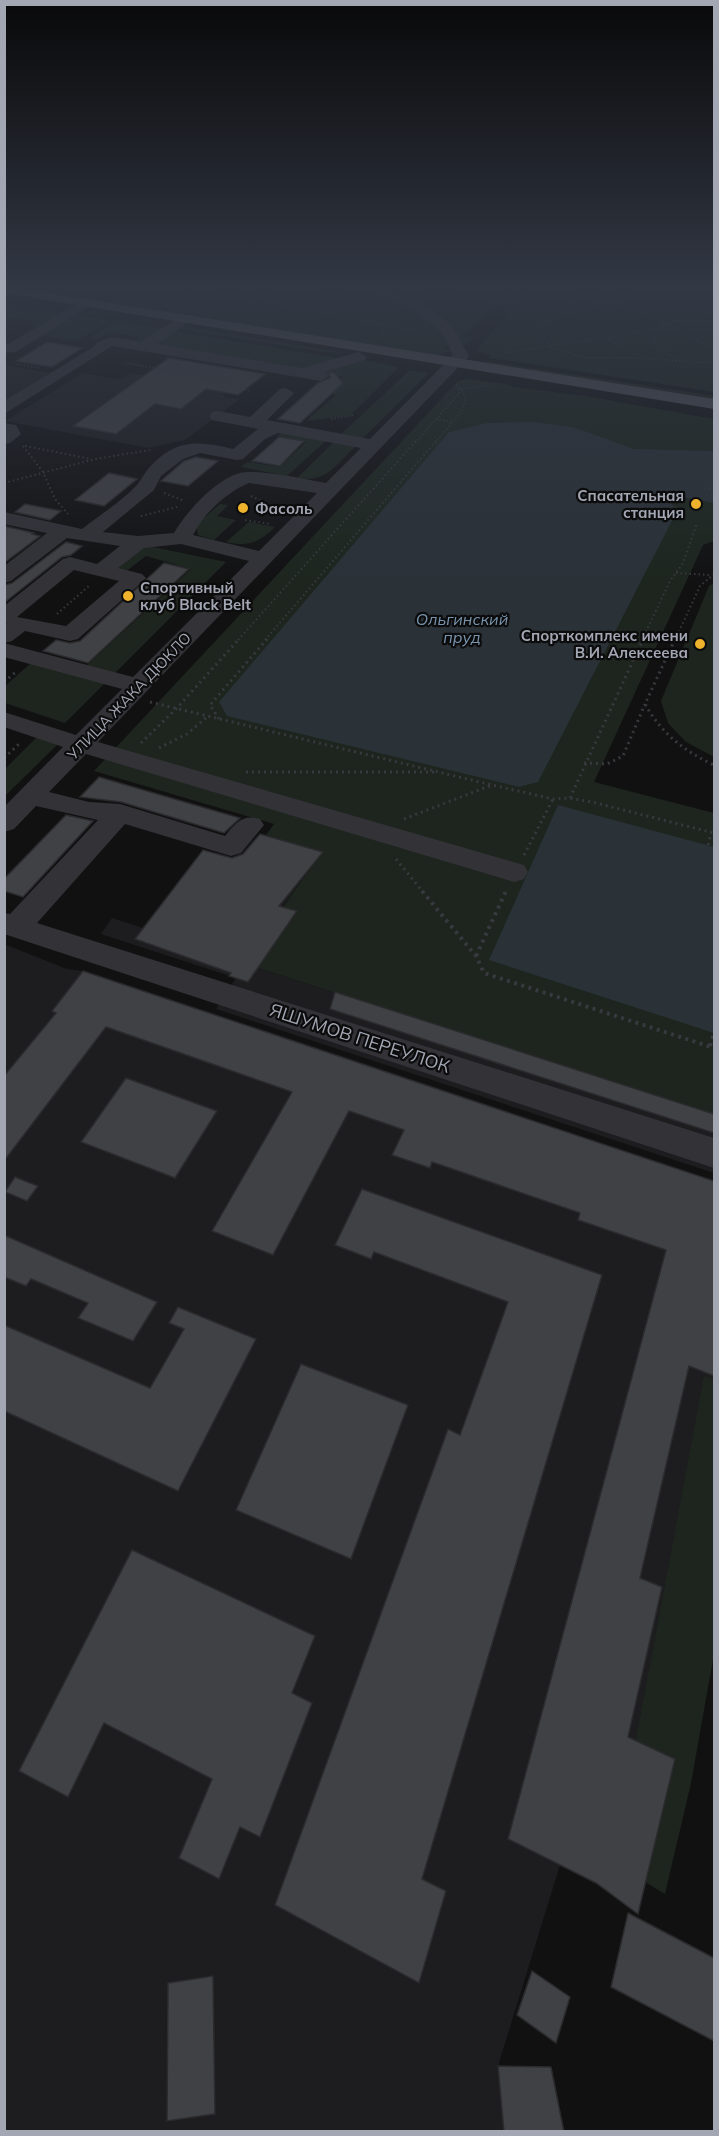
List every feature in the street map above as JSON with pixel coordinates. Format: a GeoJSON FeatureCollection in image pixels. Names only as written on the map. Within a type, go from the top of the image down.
{"type":"FeatureCollection","features":[{"type":"Feature","properties":{"kind":"main road"},"geometry":{"type":"LineString","coordinates":[[557,386],[714,409]]}},
{"type":"Feature","properties":{"kind":"main road"},"geometry":{"type":"LineString","coordinates":[[573,386],[714,404]]}},
{"type":"Feature","properties":{"kind":"street"},"geometry":{"type":"LineString","coordinates":[[4,409],[41,386]]}},
{"type":"Feature","properties":{"kind":"street","name":"УЛИЦА ЖАКА ДЮКЛО"},"geometry":{"type":"LineString","coordinates":[[4,823],[81,745],[143,694],[264,558],[374,445],[436,386]]}},
{"type":"Feature","properties":{"kind":"street"},"geometry":{"type":"LineString","coordinates":[[254,423],[286,393]]}},
{"type":"Feature","properties":{"kind":"street"},"geometry":{"type":"LineString","coordinates":[[218,416],[374,445]]}},
{"type":"Feature","properties":{"kind":"street"},"geometry":{"type":"LineString","coordinates":[[86,536],[147,486],[150,475],[182,449],[195,446],[237,454],[259,435],[276,427]]}},
{"type":"Feature","properties":{"kind":"street"},"geometry":{"type":"LineString","coordinates":[[181,538],[186,527],[235,480],[247,477],[331,489]]}},
{"type":"Feature","properties":{"kind":"street"},"geometry":{"type":"LineString","coordinates":[[4,519],[86,536],[138,542],[181,538],[264,558]]}},
{"type":"Feature","properties":{"kind":"street"},"geometry":{"type":"LineString","coordinates":[[4,577],[63,531]]}},
{"type":"Feature","properties":{"kind":"street"},"geometry":{"type":"LineString","coordinates":[[104,571],[138,542]]}},
{"type":"Feature","properties":{"kind":"street"},"geometry":{"type":"LineString","coordinates":[[70,564],[135,578],[70,634],[23,626],[70,564]]}},
{"type":"Feature","properties":{"kind":"street"},"geometry":{"type":"LineString","coordinates":[[23,626],[33,657]]}},
{"type":"Feature","properties":{"kind":"street"},"geometry":{"type":"LineString","coordinates":[[4,650],[33,657],[143,694]]}},
{"type":"Feature","properties":{"kind":"street"},"geometry":{"type":"LineString","coordinates":[[4,719],[120,757],[514,872]]}},
{"type":"Feature","properties":{"kind":"street"},"geometry":{"type":"LineString","coordinates":[[31,796],[89,811],[120,813],[231,847],[250,825]]}},
{"type":"Feature","properties":{"kind":"street"},"geometry":{"type":"LineString","coordinates":[[10,925],[120,813]]}},
{"type":"Feature","properties":{"kind":"street","name":"ЯШУМОВ ПЕРЕУЛОК"},"geometry":{"type":"LineString","coordinates":[[10,925],[714,1153]]}},
{"type":"Feature","properties":{"kind":"path"},"geometry":{"type":"LineString","coordinates":[[232,386],[249,391]]}},
{"type":"Feature","properties":{"kind":"path"},"geometry":{"type":"LineString","coordinates":[[219,719],[210,705],[462,411],[466,399],[459,386]]}},
{"type":"Feature","properties":{"kind":"path"},"geometry":{"type":"LineString","coordinates":[[451,388],[461,390],[483,386]]}},
{"type":"Feature","properties":{"kind":"path"},"geometry":{"type":"LineString","coordinates":[[120,757],[143,742],[177,708],[461,390]]}},
{"type":"Feature","properties":{"kind":"path"},"geometry":{"type":"LineString","coordinates":[[436,419],[453,422]]}},
{"type":"Feature","properties":{"kind":"path"},"geometry":{"type":"LineString","coordinates":[[11,436],[95,459]]}},
{"type":"Feature","properties":{"kind":"path"},"geometry":{"type":"LineString","coordinates":[[11,436],[43,472],[55,499],[86,536]]}},
{"type":"Feature","properties":{"kind":"path"},"geometry":{"type":"LineString","coordinates":[[139,517],[191,503],[147,486]]}},
{"type":"Feature","properties":{"kind":"path"},"geometry":{"type":"LineString","coordinates":[[704,488],[714,490]]}},
{"type":"Feature","properties":{"kind":"path"},"geometry":{"type":"LineString","coordinates":[[256,510],[283,515]]}},
{"type":"Feature","properties":{"kind":"path"},"geometry":{"type":"LineString","coordinates":[[279,518],[288,510]]}},
{"type":"Feature","properties":{"kind":"path"},"geometry":{"type":"LineString","coordinates":[[245,520],[273,525]]}},
{"type":"Feature","properties":{"kind":"path"},"geometry":{"type":"LineString","coordinates":[[570,798],[670,582],[683,563],[697,523]]}},
{"type":"Feature","properties":{"kind":"path"},"geometry":{"type":"LineString","coordinates":[[23,626],[104,571]]}},
{"type":"Feature","properties":{"kind":"path"},"geometry":{"type":"LineString","coordinates":[[676,573],[712,575]]}},
{"type":"Feature","properties":{"kind":"path"},"geometry":{"type":"LineString","coordinates":[[584,764],[607,764],[623,756],[700,586],[712,575]]}},
{"type":"Feature","properties":{"kind":"path"},"geometry":{"type":"LineString","coordinates":[[143,694],[177,708],[219,719],[492,785],[553,799],[570,798],[713,833],[708,845]]}},
{"type":"Feature","properties":{"kind":"path"},"geometry":{"type":"LineString","coordinates":[[645,704],[653,720],[664,733],[688,752],[714,765]]}},
{"type":"Feature","properties":{"kind":"path"},"geometry":{"type":"LineString","coordinates":[[120,757],[156,750],[187,734],[208,716]]}},
{"type":"Feature","properties":{"kind":"path"},"geometry":{"type":"LineString","coordinates":[[241,772],[441,772]]}},
{"type":"Feature","properties":{"kind":"path"},"geometry":{"type":"LineString","coordinates":[[492,785],[373,831],[476,956],[484,973],[712,1047],[714,1033]]}},
{"type":"Feature","properties":{"kind":"shaded area"},"geometry":{"type":"Polygon","coordinates":[[[5,386],[37,386],[5,406],[5,386]]]}},
{"type":"Feature","properties":{"kind":"shaded area"},"geometry":{"type":"Polygon","coordinates":[[[62,386],[204,386],[218,388],[225,397],[240,399],[185,440],[148,448],[5,421],[62,386]]]}},
{"type":"Feature","properties":{"kind":"shaded area"},"geometry":{"type":"Polygon","coordinates":[[[334,386],[380,386],[351,415],[306,421],[336,395],[327,393],[334,386]]]}},
{"type":"Feature","properties":{"kind":"shaded area"},"geometry":{"type":"Polygon","coordinates":[[[393,386],[416,386],[360,441],[338,437],[393,386]]]}},
{"type":"Feature","properties":{"kind":"shaded area"},"geometry":{"type":"Polygon","coordinates":[[[454,386],[510,386],[585,396],[714,419],[714,541],[703,545],[594,782],[714,813],[714,1114],[258,968],[297,912],[283,907],[322,852],[266,835],[274,824],[94,771],[454,386]]]}},
{"type":"Feature","properties":{"kind":"shaded area"},"geometry":{"type":"Polygon","coordinates":[[[605,386],[647,386],[714,396],[714,403],[605,386]]]}},
{"type":"Feature","properties":{"kind":"shaded area"},"geometry":{"type":"Polygon","coordinates":[[[672,386],[714,386],[714,392],[672,386]]]}},
{"type":"Feature","properties":{"kind":"shaded area"},"geometry":{"type":"Polygon","coordinates":[[[283,430],[328,439],[287,476],[241,467],[247,462],[280,467],[306,442],[278,436],[283,430]]]}},
{"type":"Feature","properties":{"kind":"shaded area"},"geometry":{"type":"Polygon","coordinates":[[[336,440],[358,444],[324,475],[307,479],[297,478],[336,440]]]}},
{"type":"Feature","properties":{"kind":"shaded area"},"geometry":{"type":"Polygon","coordinates":[[[220,504],[228,505],[217,516],[236,520],[214,540],[198,535],[196,525],[220,504]]]}},
{"type":"Feature","properties":{"kind":"shaded area"},"geometry":{"type":"Polygon","coordinates":[[[249,522],[275,527],[263,537],[247,544],[226,542],[249,522]]]}},
{"type":"Feature","properties":{"kind":"shaded area"},"geometry":{"type":"Polygon","coordinates":[[[143,545],[226,562],[65,723],[5,703],[4,687],[40,655],[86,666],[191,569],[146,556],[125,572],[111,568],[143,545]]]}},
{"type":"Feature","properties":{"kind":"shaded area","name":"Спорткомплекс имени В.И. Алексеева"},"geometry":{"type":"Polygon","coordinates":[[[714,583],[714,757],[686,742],[668,723],[661,701],[709,586],[714,583]]]}},
{"type":"Feature","properties":{"kind":"shaded area"},"geometry":{"type":"Polygon","coordinates":[[[38,736],[59,743],[5,796],[5,769],[38,736]]]}},
{"type":"Feature","properties":{"kind":"shaded area"},"geometry":{"type":"Polygon","coordinates":[[[266,835],[323,852],[283,906],[297,911],[258,968],[714,1114],[714,1173],[216,1009],[236,978],[101,934],[112,918],[143,928],[194,862],[245,863],[266,835]]]}},
{"type":"Feature","properties":{"kind":"shaded area"},"geometry":{"type":"Polygon","coordinates":[[[4,944],[67,969],[83,971],[714,1181],[714,1520],[675,1759],[628,1738],[596,1883],[560,1865],[498,2066],[504,2131],[5,2131],[4,944]]]}},
{"type":"Feature","properties":{"kind":"shaded area"},"geometry":{"type":"Polygon","coordinates":[[[704,1376],[714,1379],[714,1654],[691,1783],[665,1894],[635,1876],[627,1788],[704,1376]]]}},
{"type":"Feature","properties":{"kind":"water","name":"Ольгинский пруд"},"geometry":{"type":"Polygon","coordinates":[[[532,422],[573,427],[634,449],[714,451],[714,503],[676,496],[672,505],[678,509],[538,782],[519,787],[227,716],[219,702],[449,432],[487,423],[532,422]]]}},
{"type":"Feature","properties":{"kind":"water"},"geometry":{"type":"Polygon","coordinates":[[[558,805],[714,847],[714,1033],[489,960],[558,805]]]}},
{"type":"Feature","properties":{"kind":"building"},"geometry":{"type":"Polygon","coordinates":[[[130,386],[250,386],[238,395],[206,389],[181,409],[155,404],[116,434],[73,426],[130,386]]]}},
{"type":"Feature","properties":{"kind":"building"},"geometry":{"type":"Polygon","coordinates":[[[315,386],[340,386],[300,423],[278,419],[315,386]]]}},
{"type":"Feature","properties":{"kind":"building"},"geometry":{"type":"Polygon","coordinates":[[[279,437],[304,441],[280,466],[252,461],[279,437]]]}},
{"type":"Feature","properties":{"kind":"building"},"geometry":{"type":"Polygon","coordinates":[[[196,457],[218,461],[188,486],[161,481],[184,461],[196,457]]]}},
{"type":"Feature","properties":{"kind":"building"},"geometry":{"type":"Polygon","coordinates":[[[109,473],[137,479],[104,506],[75,500],[109,473]]]}},
{"type":"Feature","properties":{"kind":"building"},"geometry":{"type":"Polygon","coordinates":[[[25,504],[61,511],[50,520],[15,512],[25,504]]]}},
{"type":"Feature","properties":{"kind":"building"},"geometry":{"type":"Polygon","coordinates":[[[4,526],[34,533],[32,534],[40,536],[4,563],[4,526]]]}},
{"type":"Feature","properties":{"kind":"building"},"geometry":{"type":"Polygon","coordinates":[[[66,542],[82,546],[71,555],[62,557],[4,603],[4,585],[12,583],[66,542]]]}},
{"type":"Feature","properties":{"kind":"building"},"geometry":{"type":"Polygon","coordinates":[[[164,563],[189,569],[88,663],[43,651],[56,640],[70,643],[80,641],[164,563]]]}},
{"type":"Feature","properties":{"kind":"building"},"geometry":{"type":"Polygon","coordinates":[[[99,777],[240,818],[224,833],[121,802],[80,797],[99,777]]]}},
{"type":"Feature","properties":{"kind":"building"},"geometry":{"type":"Polygon","coordinates":[[[66,815],[93,821],[23,897],[4,891],[4,879],[66,815]]]}},
{"type":"Feature","properties":{"kind":"building"},"geometry":{"type":"Polygon","coordinates":[[[260,834],[323,852],[279,906],[297,911],[248,982],[229,976],[231,973],[135,939],[203,850],[232,858],[243,854],[260,834]]]}},
{"type":"Feature","properties":{"kind":"building"},"geometry":{"type":"Polygon","coordinates":[[[83,971],[714,1181],[714,1376],[689,1366],[640,1578],[662,1587],[628,1737],[675,1759],[638,1914],[596,1883],[508,1839],[666,1250],[578,1220],[580,1213],[432,1162],[430,1168],[392,1155],[404,1130],[349,1111],[273,1255],[212,1231],[292,1092],[106,1027],[4,1161],[4,1076],[56,1013],[52,1011],[83,971]]]}},
{"type":"Feature","properties":{"kind":"building"},"geometry":{"type":"Polygon","coordinates":[[[335,992],[714,1114],[714,1133],[330,1009],[335,992]]]}},
{"type":"Feature","properties":{"kind":"building"},"geometry":{"type":"Polygon","coordinates":[[[126,1078],[217,1111],[175,1178],[81,1142],[126,1078]]]}},
{"type":"Feature","properties":{"kind":"building"},"geometry":{"type":"Polygon","coordinates":[[[15,1177],[38,1186],[27,1201],[5,1192],[15,1177]]]}},
{"type":"Feature","properties":{"kind":"building"},"geometry":{"type":"Polygon","coordinates":[[[362,1189],[602,1275],[422,1879],[446,1891],[419,1983],[275,1905],[448,1429],[460,1435],[508,1302],[374,1252],[371,1259],[335,1245],[362,1189]]]}},
{"type":"Feature","properties":{"kind":"building"},"geometry":{"type":"Polygon","coordinates":[[[4,1235],[157,1302],[133,1341],[78,1318],[88,1303],[31,1279],[26,1286],[4,1277],[4,1235]]]}},
{"type":"Feature","properties":{"kind":"building"},"geometry":{"type":"Polygon","coordinates":[[[178,1307],[256,1339],[178,1491],[4,1411],[4,1325],[150,1388],[184,1329],[169,1323],[178,1307]]]}},
{"type":"Feature","properties":{"kind":"building"},"geometry":{"type":"Polygon","coordinates":[[[301,1364],[408,1405],[351,1559],[236,1510],[301,1364]]]}},
{"type":"Feature","properties":{"kind":"building"},"geometry":{"type":"Polygon","coordinates":[[[132,1550],[315,1636],[292,1693],[312,1703],[260,1837],[240,1827],[219,1879],[179,1858],[212,1779],[104,1723],[68,1797],[19,1771],[132,1550]]]}},
{"type":"Feature","properties":{"kind":"building"},"geometry":{"type":"Polygon","coordinates":[[[628,1913],[714,1958],[714,2041],[611,1987],[628,1913]]]}},
{"type":"Feature","properties":{"kind":"building"},"geometry":{"type":"Polygon","coordinates":[[[532,1971],[570,1997],[556,2043],[517,2015],[532,1971]]]}},
{"type":"Feature","properties":{"kind":"building"},"geometry":{"type":"Polygon","coordinates":[[[213,1976],[215,2114],[167,2121],[168,1983],[213,1976]]]}},
{"type":"Feature","properties":{"kind":"building"},"geometry":{"type":"Polygon","coordinates":[[[498,2066],[551,2067],[564,2132],[504,2132],[498,2066]]]}},
{"type":"Feature","properties":{"kind":"place","name":"Спасательная станция"},"geometry":{"type":"Point","coordinates":[696,504]}},
{"type":"Feature","properties":{"kind":"place","name":"Фасоль"},"geometry":{"type":"Point","coordinates":[243,508]}},
{"type":"Feature","properties":{"kind":"place","name":"Спортивный клуб Black Belt"},"geometry":{"type":"Point","coordinates":[128,596]}},
{"type":"Feature","properties":{"kind":"place","name":"Спорткомплекс имени В.И. Алексеева"},"geometry":{"type":"Point","coordinates":[700,644]}}]}
